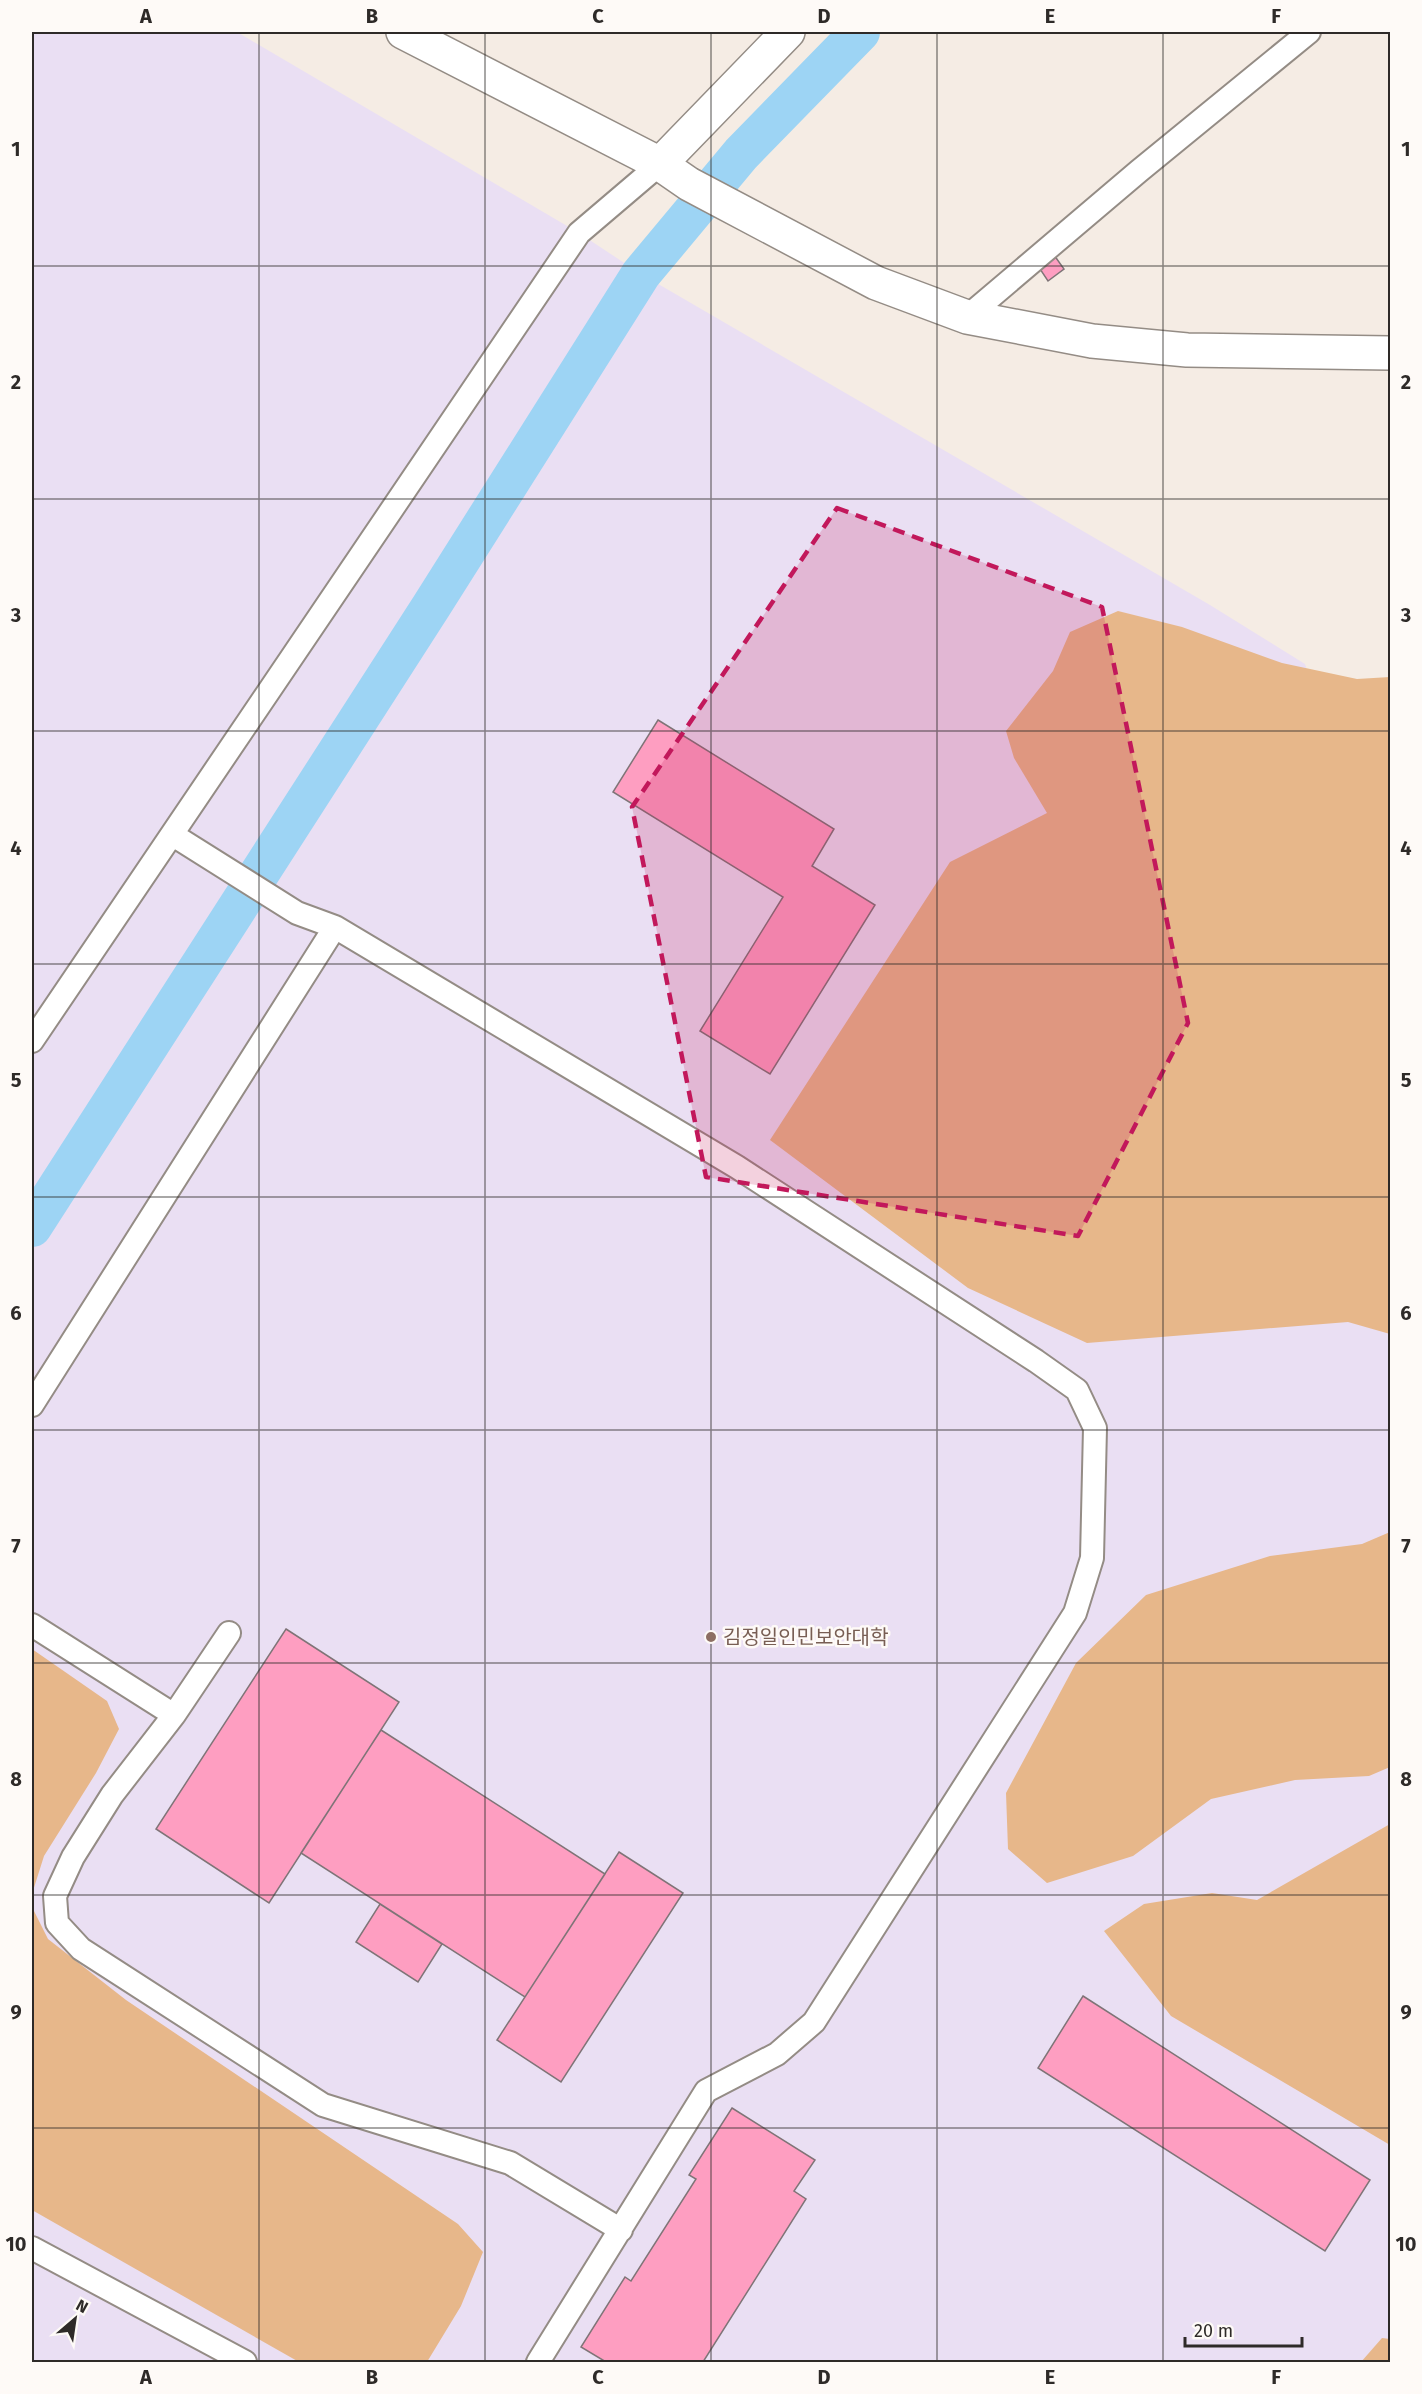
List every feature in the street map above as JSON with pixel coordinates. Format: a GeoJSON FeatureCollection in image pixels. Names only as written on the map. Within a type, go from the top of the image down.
{"type":"FeatureCollection","features":[{"type":"Feature","properties":{"kind":"street"},"geometry":{"type":"LineString","coordinates":[[403,32],[660,164],[689,184],[876,283],[967,317],[1092,341],[1187,350],[1390,353]]}},
{"type":"Feature","properties":{"kind":"street"},"geometry":{"type":"LineString","coordinates":[[660,164],[788,32]]}},
{"type":"Feature","properties":{"kind":"lane"},"geometry":{"type":"LineString","coordinates":[[967,317],[1139,171],[1309,32]]}},
{"type":"Feature","properties":{"kind":"lane"},"geometry":{"type":"LineString","coordinates":[[32,1041],[579,233],[660,164]]}},
{"type":"Feature","properties":{"kind":"lane"},"geometry":{"type":"LineString","coordinates":[[173,835],[297,913],[335,927],[737,1167],[1077,1390],[1095,1428],[1092,1558],[1075,1612],[814,2022],[777,2054],[706,2091],[537,2362]]}},
{"type":"Feature","properties":{"kind":"lane"},"geometry":{"type":"LineString","coordinates":[[32,1406],[335,927]]}},
{"type":"Feature","properties":{"kind":"lane"},"geometry":{"type":"LineString","coordinates":[[32,1625],[174,1715]]}},
{"type":"Feature","properties":{"kind":"lane"},"geometry":{"type":"LineString","coordinates":[[229,1633],[174,1715],[112,1795],[73,1857],[55,1896],[57,1923],[81,1948],[323,2105],[510,2163],[621,2230]]}},
{"type":"Feature","properties":{"kind":"lane"},"geometry":{"type":"LineString","coordinates":[[32,2248],[245,2362]]}},
{"type":"Feature","properties":{"kind":"highlighted area"},"geometry":{"type":"Polygon","coordinates":[[[837,508],[1102,607],[1188,1023],[1078,1236],[706,1177],[632,807],[837,508]]]}},
{"type":"Feature","properties":{"kind":"shaded area","name":"김정일인민보안대학"},"geometry":{"type":"Polygon","coordinates":[[[32,32],[237,32],[579,233],[641,274],[1210,605],[1305,664],[1390,911],[1390,2362],[32,2362],[32,32]]]}},
{"type":"Feature","properties":{"kind":"shaded area"},"geometry":{"type":"Polygon","coordinates":[[[1118,611],[1182,627],[1282,663],[1357,679],[1390,677],[1390,1334],[1348,1322],[1087,1343],[968,1288],[770,1140],[950,862],[1047,813],[1014,758],[1006,731],[1053,671],[1070,632],[1118,611]]]}},
{"type":"Feature","properties":{"kind":"shaded area"},"geometry":{"type":"Polygon","coordinates":[[[1390,1532],[1390,1767],[1369,1776],[1295,1780],[1211,1799],[1133,1856],[1047,1883],[1008,1849],[1006,1793],[1076,1663],[1146,1595],[1270,1556],[1362,1544],[1390,1532]]]}},
{"type":"Feature","properties":{"kind":"shaded area"},"geometry":{"type":"Polygon","coordinates":[[[32,1649],[107,1701],[119,1729],[96,1773],[44,1856],[32,1894],[32,1649]]]}},
{"type":"Feature","properties":{"kind":"shaded area"},"geometry":{"type":"Polygon","coordinates":[[[1390,1824],[1390,2145],[1171,2016],[1104,1931],[1144,1904],[1212,1893],[1257,1900],[1390,1824]]]}},
{"type":"Feature","properties":{"kind":"shaded area"},"geometry":{"type":"Polygon","coordinates":[[[32,1907],[48,1939],[126,2000],[458,2224],[483,2252],[461,2306],[427,2362],[299,2362],[32,2210],[32,1907]]]}},
{"type":"Feature","properties":{"kind":"shaded area"},"geometry":{"type":"Polygon","coordinates":[[[1382,2338],[1390,2339],[1390,2362],[1361,2362],[1382,2338]]]}},
{"type":"Feature","properties":{"kind":"building"},"geometry":{"type":"Polygon","coordinates":[[[1054,255],[1064,269],[1048,281],[1038,266],[1054,255]]]}},
{"type":"Feature","properties":{"kind":"building"},"geometry":{"type":"Polygon","coordinates":[[[658,720],[834,829],[812,866],[875,905],[770,1074],[700,1031],[783,897],[613,792],[658,720]]]}},
{"type":"Feature","properties":{"kind":"building"},"geometry":{"type":"Polygon","coordinates":[[[286,1629],[399,1702],[269,1903],[156,1829],[286,1629]]]}},
{"type":"Feature","properties":{"kind":"building"},"geometry":{"type":"Polygon","coordinates":[[[381,1730],[605,1874],[525,1997],[301,1853],[381,1730]]]}},
{"type":"Feature","properties":{"kind":"building"},"geometry":{"type":"Polygon","coordinates":[[[619,1852],[683,1893],[561,2082],[497,2040],[619,1852]]]}},
{"type":"Feature","properties":{"kind":"building"},"geometry":{"type":"Polygon","coordinates":[[[380,1904],[442,1944],[418,1982],[356,1942],[380,1904]]]}},
{"type":"Feature","properties":{"kind":"building"},"geometry":{"type":"Polygon","coordinates":[[[1083,1996],[1370,2180],[1325,2251],[1038,2068],[1083,1996]]]}},
{"type":"Feature","properties":{"kind":"building"},"geometry":{"type":"Polygon","coordinates":[[[732,2108],[815,2160],[794,2191],[806,2199],[703,2362],[606,2362],[581,2347],[625,2277],[631,2281],[696,2179],[689,2175],[732,2108]]]}},
{"type":"Feature","properties":{"kind":"waterway"},"geometry":{"type":"LineString","coordinates":[[32,1227],[432,605],[641,274],[741,154],[860,32]]}},
{"type":"Feature","properties":{"kind":"place","name":"김정일인민보안대학"},"geometry":{"type":"Point","coordinates":[711,1637]}}]}
